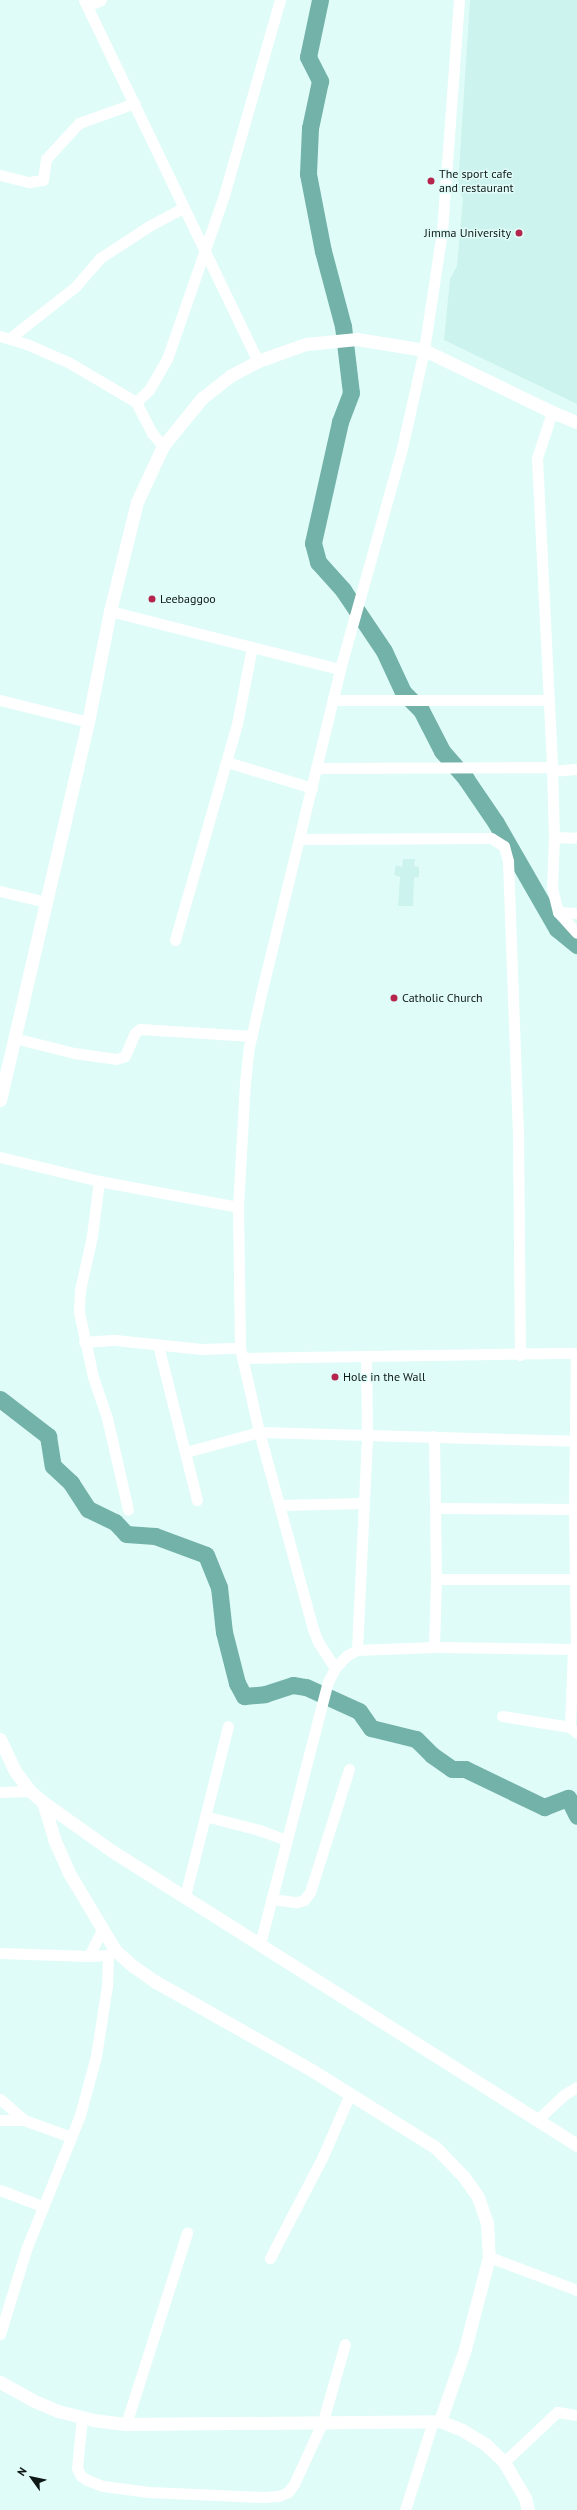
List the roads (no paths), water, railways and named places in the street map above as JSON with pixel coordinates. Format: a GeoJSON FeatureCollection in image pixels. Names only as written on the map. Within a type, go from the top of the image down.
{"type":"FeatureCollection","features":[{"type":"Feature","properties":{"kind":"street"},"geometry":{"type":"LineString","coordinates":[[100,0],[85,3],[135,103],[204,253],[258,361]]}},
{"type":"Feature","properties":{"kind":"street"},"geometry":{"type":"LineString","coordinates":[[136,402],[149,390],[167,359],[224,195],[280,0]]}},
{"type":"Feature","properties":{"kind":"street"},"geometry":{"type":"LineString","coordinates":[[335,1668],[318,1642],[313,1630],[259,1432],[241,1353],[238,1207],[245,1083],[252,1036],[340,669],[402,448],[424,350],[432,309],[442,231],[459,0]]}},
{"type":"Feature","properties":{"kind":"street"},"geometry":{"type":"LineString","coordinates":[[0,175],[29,182],[43,180],[46,159],[79,123],[135,103]]}},
{"type":"Feature","properties":{"kind":"street"},"geometry":{"type":"LineString","coordinates":[[5,337],[64,297],[100,258],[149,226],[183,208]]}},
{"type":"Feature","properties":{"kind":"street"},"geometry":{"type":"LineString","coordinates":[[5,337],[68,362],[136,402],[152,433],[163,446]]}},
{"type":"Feature","properties":{"kind":"street"},"geometry":{"type":"LineString","coordinates":[[1,1092],[88,722],[110,612],[137,502],[163,446],[202,398],[230,376],[258,361],[310,344],[357,339],[424,350],[552,412],[577,422]]}},
{"type":"Feature","properties":{"kind":"street"},"geometry":{"type":"LineString","coordinates":[[552,412],[537,458],[542,601],[552,769],[554,837],[552,888],[558,912],[577,933]]}},
{"type":"Feature","properties":{"kind":"street"},"geometry":{"type":"LineString","coordinates":[[110,612],[340,669]]}},
{"type":"Feature","properties":{"kind":"street"},"geometry":{"type":"LineString","coordinates":[[175,940],[237,724],[252,647]]}},
{"type":"Feature","properties":{"kind":"street"},"geometry":{"type":"LineString","coordinates":[[0,700],[88,722]]}},
{"type":"Feature","properties":{"kind":"street"},"geometry":{"type":"LineString","coordinates":[[333,700],[549,700]]}},
{"type":"Feature","properties":{"kind":"street"},"geometry":{"type":"LineString","coordinates":[[227,762],[312,788]]}},
{"type":"Feature","properties":{"kind":"street"},"geometry":{"type":"LineString","coordinates":[[316,768],[577,769]]}},
{"type":"Feature","properties":{"kind":"street"},"geometry":{"type":"LineString","coordinates":[[554,837],[577,838]]}},
{"type":"Feature","properties":{"kind":"street"},"geometry":{"type":"LineString","coordinates":[[300,839],[491,838],[498,840],[504,846],[508,861],[518,1130],[520,1355]]}},
{"type":"Feature","properties":{"kind":"street"},"geometry":{"type":"LineString","coordinates":[[0,891],[46,902]]}},
{"type":"Feature","properties":{"kind":"street"},"geometry":{"type":"LineString","coordinates":[[558,912],[577,913]]}},
{"type":"Feature","properties":{"kind":"street"},"geometry":{"type":"LineString","coordinates":[[14,1038],[74,1053],[116,1059],[125,1056],[135,1033],[140,1029],[252,1036]]}},
{"type":"Feature","properties":{"kind":"street"},"geometry":{"type":"LineString","coordinates":[[0,1156],[99,1181],[238,1207]]}},
{"type":"Feature","properties":{"kind":"street"},"geometry":{"type":"LineString","coordinates":[[99,1181],[92,1236],[80,1290],[79,1312],[84,1342],[107,1418],[128,1510]]}},
{"type":"Feature","properties":{"kind":"street"},"geometry":{"type":"LineString","coordinates":[[84,1342],[115,1340],[241,1353],[366,1356],[577,1353],[574,1509],[575,1649],[573,1730],[502,1716]]}},
{"type":"Feature","properties":{"kind":"street"},"geometry":{"type":"LineString","coordinates":[[158,1345],[197,1500]]}},
{"type":"Feature","properties":{"kind":"street"},"geometry":{"type":"LineString","coordinates":[[357,1650],[362,1503],[367,1434],[366,1356]]}},
{"type":"Feature","properties":{"kind":"street"},"geometry":{"type":"LineString","coordinates":[[186,1452],[259,1432],[575,1441]]}},
{"type":"Feature","properties":{"kind":"street"},"geometry":{"type":"LineString","coordinates":[[434,1436],[436,1579],[434,1647]]}},
{"type":"Feature","properties":{"kind":"street"},"geometry":{"type":"LineString","coordinates":[[280,1505],[362,1503]]}},
{"type":"Feature","properties":{"kind":"street"},"geometry":{"type":"LineString","coordinates":[[435,1508],[574,1509]]}},
{"type":"Feature","properties":{"kind":"street"},"geometry":{"type":"LineString","coordinates":[[436,1579],[574,1579]]}},
{"type":"Feature","properties":{"kind":"street"},"geometry":{"type":"LineString","coordinates":[[260,1944],[328,1682],[335,1668],[346,1656],[357,1650],[434,1647],[575,1649]]}},
{"type":"Feature","properties":{"kind":"street"},"geometry":{"type":"LineString","coordinates":[[185,1896],[228,1726]]}},
{"type":"Feature","properties":{"kind":"street"},"geometry":{"type":"LineString","coordinates":[[0,1739],[15,1771],[30,1792],[112,1851],[577,2145]]}},
{"type":"Feature","properties":{"kind":"street"},"geometry":{"type":"LineString","coordinates":[[271,1898],[297,1902],[304,1900],[310,1892],[349,1769]]}},
{"type":"Feature","properties":{"kind":"street"},"geometry":{"type":"LineString","coordinates":[[0,1792],[30,1792]]}},
{"type":"Feature","properties":{"kind":"street"},"geometry":{"type":"LineString","coordinates":[[0,2334],[42,2206],[80,2115],[96,2056],[111,1952],[102,1929],[69,1873],[54,1839],[43,1802]]}},
{"type":"Feature","properties":{"kind":"street"},"geometry":{"type":"LineString","coordinates":[[205,1816],[259,1830],[286,1840]]}},
{"type":"Feature","properties":{"kind":"street"},"geometry":{"type":"LineString","coordinates":[[89,1956],[102,1929]]}},
{"type":"Feature","properties":{"kind":"street"},"geometry":{"type":"LineString","coordinates":[[0,1953],[89,1956],[111,1952],[156,1982],[227,2021],[350,2094],[436,2148],[464,2177],[478,2197],[486,2223],[489,2257],[464,2352],[436,2421],[405,2510]]}},
{"type":"Feature","properties":{"kind":"street"},"geometry":{"type":"LineString","coordinates":[[537,2120],[565,2094],[577,2087]]}},
{"type":"Feature","properties":{"kind":"street"},"geometry":{"type":"LineString","coordinates":[[270,2258],[323,2156],[350,2094]]}},
{"type":"Feature","properties":{"kind":"street"},"geometry":{"type":"LineString","coordinates":[[0,2098],[24,2120]]}},
{"type":"Feature","properties":{"kind":"street"},"geometry":{"type":"LineString","coordinates":[[0,2120],[24,2120],[71,2137]]}},
{"type":"Feature","properties":{"kind":"street"},"geometry":{"type":"LineString","coordinates":[[0,2190],[42,2206]]}},
{"type":"Feature","properties":{"kind":"street"},"geometry":{"type":"LineString","coordinates":[[126,2424],[187,2233]]}},
{"type":"Feature","properties":{"kind":"street"},"geometry":{"type":"LineString","coordinates":[[489,2257],[577,2290]]}},
{"type":"Feature","properties":{"kind":"street"},"geometry":{"type":"LineString","coordinates":[[82,2417],[77,2468],[81,2476],[103,2486],[149,2492],[263,2497],[288,2492],[300,2473],[323,2421],[345,2344]]}},
{"type":"Feature","properties":{"kind":"street"},"geometry":{"type":"LineString","coordinates":[[0,2382],[32,2400],[82,2417],[126,2424],[436,2421],[462,2430],[485,2444],[504,2462],[525,2498],[528,2510]]}},
{"type":"Feature","properties":{"kind":"street"},"geometry":{"type":"LineString","coordinates":[[504,2462],[557,2412],[577,2414]]}},
{"type":"Feature","properties":{"kind":"waterway"},"geometry":{"type":"LineString","coordinates":[[320,0],[308,57],[320,81],[310,128],[308,174],[323,251],[343,326],[351,393],[340,422],[313,543],[318,562],[343,590],[384,651],[403,692],[421,710],[442,751],[466,779],[496,823],[557,929],[577,945]]}},
{"type":"Feature","properties":{"kind":"waterway"},"geometry":{"type":"LineString","coordinates":[[0,1399],[48,1436],[53,1466],[71,1483],[88,1509],[115,1522],[126,1534],[155,1536],[206,1555],[219,1587],[224,1632],[237,1683],[244,1696],[265,1694],[293,1685],[306,1687],[359,1711],[371,1728],[416,1739],[432,1755],[452,1769],[465,1769],[544,1807],[568,1798],[577,1816]]}},
{"type":"Feature","properties":{"kind":"place","name":"The sport cafe and restaurant"},"geometry":{"type":"Point","coordinates":[431,181]}},
{"type":"Feature","properties":{"kind":"place","name":"Jimma University"},"geometry":{"type":"Point","coordinates":[519,233]}},
{"type":"Feature","properties":{"kind":"place","name":"Leebaggoo"},"geometry":{"type":"Point","coordinates":[152,599]}},
{"type":"Feature","properties":{"kind":"place","name":"Catholic Church"},"geometry":{"type":"Point","coordinates":[394,998]}},
{"type":"Feature","properties":{"kind":"place","name":"Hole in the Wall"},"geometry":{"type":"Point","coordinates":[335,1377]}}]}
